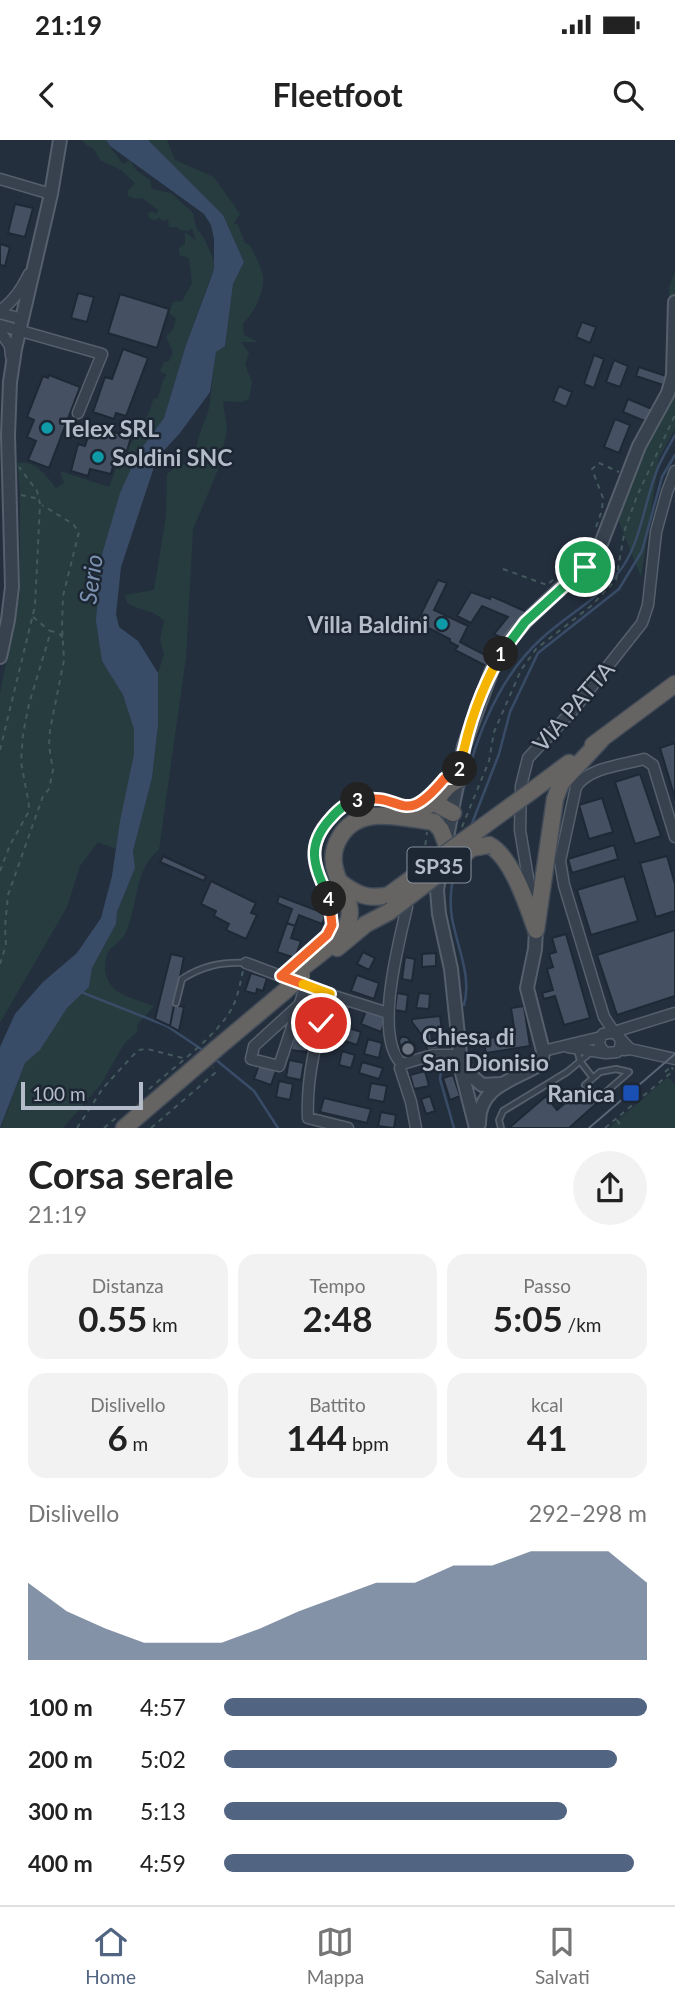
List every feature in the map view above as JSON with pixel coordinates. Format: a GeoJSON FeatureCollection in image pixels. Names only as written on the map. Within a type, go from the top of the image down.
{"type":"FeatureCollection","features":[{"type":"Feature","properties":{"kind":"highway","name":"SP35"},"geometry":{"type":"LineString","coordinates":[[124,1128],[205,1054],[250,1020],[282,989],[302,978],[493,821],[675,684]]}},
{"type":"Feature","properties":{"kind":"highway"},"geometry":{"type":"LineString","coordinates":[[536,930],[555,799],[561,783],[601,740]]}},
{"type":"Feature","properties":{"kind":"highway"},"geometry":{"type":"LineString","coordinates":[[388,816],[407,813],[433,802],[447,784],[458,780]]}},
{"type":"Feature","properties":{"kind":"highway"},"geometry":{"type":"LineString","coordinates":[[433,802],[453,813]]}},
{"type":"Feature","properties":{"kind":"highway"},"geometry":{"type":"LineString","coordinates":[[302,978],[348,922],[349,904],[333,862],[334,851],[346,827],[358,818],[370,816],[434,822],[453,813]]}},
{"type":"Feature","properties":{"kind":"highway"},"geometry":{"type":"LineString","coordinates":[[434,822],[453,838]]}},
{"type":"Feature","properties":{"kind":"highway"},"geometry":{"type":"LineString","coordinates":[[340,882],[355,894],[374,898],[388,905],[472,848],[489,845],[497,849],[507,861],[536,930]]}},
{"type":"Feature","properties":{"kind":"street"},"geometry":{"type":"LineString","coordinates":[[0,657],[12,587],[10,494],[4,438],[5,397],[51,194],[60,140]]}},
{"type":"Feature","properties":{"kind":"street"},"geometry":{"type":"LineString","coordinates":[[0,179],[51,194]]}},
{"type":"Feature","properties":{"kind":"street"},"geometry":{"type":"LineString","coordinates":[[37,258],[20,292],[0,312],[21,325],[102,354],[78,413]]}},
{"type":"Feature","properties":{"kind":"street"},"geometry":{"type":"LineString","coordinates":[[478,1128],[459,1055],[451,969],[438,902],[439,878],[453,838],[453,813],[467,733],[502,652],[525,622],[597,554],[639,446],[672,382],[675,302]]}},
{"type":"Feature","properties":{"kind":"street"},"geometry":{"type":"LineString","coordinates":[[0,325],[21,325]]}},
{"type":"Feature","properties":{"kind":"street"},"geometry":{"type":"LineString","coordinates":[[0,331],[10,346],[12,367]]}},
{"type":"Feature","properties":{"kind":"street","name":"VIA PATTA"},"geometry":{"type":"LineString","coordinates":[[543,1051],[527,988],[536,930],[520,830],[521,786],[528,758],[574,709],[642,624],[649,605],[656,532],[675,471]]}},
{"type":"Feature","properties":{"kind":"street"},"geometry":{"type":"LineString","coordinates":[[612,1036],[600,1047],[612,1052],[620,1048],[604,1017],[564,885],[560,860],[576,787],[590,774],[644,759],[653,765],[675,837]]}},
{"type":"Feature","properties":{"kind":"street"},"geometry":{"type":"LineString","coordinates":[[402,1063],[396,1058],[391,1041],[388,1013],[407,907]]}},
{"type":"Feature","properties":{"kind":"street"},"geometry":{"type":"LineString","coordinates":[[246,963],[302,978],[330,994],[388,1013]]}},
{"type":"Feature","properties":{"kind":"street"},"geometry":{"type":"LineString","coordinates":[[299,1005],[254,1046],[251,1059],[279,1066],[299,1005],[302,978]]}},
{"type":"Feature","properties":{"kind":"street"},"geometry":{"type":"LineString","coordinates":[[330,994],[307,1085],[308,1118],[348,1128]]}},
{"type":"Feature","properties":{"kind":"street"},"geometry":{"type":"LineString","coordinates":[[578,1051],[629,1028],[675,1013]]}},
{"type":"Feature","properties":{"kind":"street"},"geometry":{"type":"LineString","coordinates":[[612,1036],[630,1049],[672,1065]]}},
{"type":"Feature","properties":{"kind":"street"},"geometry":{"type":"LineString","coordinates":[[467,1094],[476,1096],[537,1066],[543,1051],[612,1052],[630,1049]]}},
{"type":"Feature","properties":{"kind":"street"},"geometry":{"type":"LineString","coordinates":[[402,1063],[433,1055],[459,1055]]}},
{"type":"Feature","properties":{"kind":"street"},"geometry":{"type":"LineString","coordinates":[[459,1055],[467,1072],[486,1089]]}},
{"type":"Feature","properties":{"kind":"street"},"geometry":{"type":"LineString","coordinates":[[402,1063],[400,1068],[416,1128]]}},
{"type":"Feature","properties":{"kind":"street"},"geometry":{"type":"LineString","coordinates":[[478,1128],[486,1089]]}},
{"type":"Feature","properties":{"kind":"lane"},"geometry":{"type":"LineString","coordinates":[[176,1003],[181,979],[201,967],[246,963]]}},
{"type":"Feature","properties":{"kind":"lane"},"geometry":{"type":"LineString","coordinates":[[578,1051],[593,1078]]}},
{"type":"Feature","properties":{"kind":"lane"},"geometry":{"type":"LineString","coordinates":[[501,1128],[499,1120],[503,1111],[567,1072],[578,1051]]}},
{"type":"Feature","properties":{"kind":"lane"},"geometry":{"type":"LineString","coordinates":[[616,1069],[629,1072],[598,1099],[586,1085],[593,1078],[600,1072],[616,1069]]}},
{"type":"Feature","properties":{"kind":"path"},"geometry":{"type":"LineString","coordinates":[[453,838],[489,761],[494,732],[521,670],[536,649],[591,606],[616,580],[625,529],[675,410]]}},
{"type":"Feature","properties":{"kind":"path"},"geometry":{"type":"LineString","coordinates":[[595,530],[603,498],[592,470],[599,463],[617,469],[625,481]]}},
{"type":"Feature","properties":{"kind":"path"},"geometry":{"type":"LineString","coordinates":[[0,750],[33,616],[40,504],[37,491],[19,466]]}},
{"type":"Feature","properties":{"kind":"path"},"geometry":{"type":"LineString","coordinates":[[0,964],[6,945],[8,894],[43,796],[49,789],[53,770],[49,746],[64,660],[63,596],[79,532],[73,524],[40,504],[35,498],[10,494]]}},
{"type":"Feature","properties":{"kind":"path"},"geometry":{"type":"LineString","coordinates":[[578,559],[591,541]]}},
{"type":"Feature","properties":{"kind":"path"},"geometry":{"type":"LineString","coordinates":[[503,569],[547,585],[557,577]]}},
{"type":"Feature","properties":{"kind":"path"},"geometry":{"type":"LineString","coordinates":[[33,616],[64,639]]}},
{"type":"Feature","properties":{"kind":"path"},"geometry":{"type":"LineString","coordinates":[[0,871],[29,804],[21,762],[23,734],[51,631]]}},
{"type":"Feature","properties":{"kind":"path"},"geometry":{"type":"LineString","coordinates":[[327,935],[332,925],[332,909],[315,865],[317,836],[340,809],[351,802],[379,799],[404,807]]}},
{"type":"Feature","properties":{"kind":"path"},"geometry":{"type":"LineString","coordinates":[[205,1054],[233,1007],[246,963]]}},
{"type":"Feature","properties":{"kind":"path"},"geometry":{"type":"LineString","coordinates":[[76,1128],[103,1088],[138,1050],[147,1049],[184,1058],[205,1054]]}},
{"type":"Feature","properties":{"kind":"path"},"geometry":{"type":"LineString","coordinates":[[151,1128],[215,1073],[205,1054]]}},
{"type":"Feature","properties":{"kind":"path"},"geometry":{"type":"LineString","coordinates":[[144,1094],[184,1058]]}},
{"type":"Feature","properties":{"kind":"path"},"geometry":{"type":"LineString","coordinates":[[665,1072],[672,1065]]}},
{"type":"Feature","properties":{"kind":"path"},"geometry":{"type":"LineString","coordinates":[[606,1128],[673,1071],[672,1065]]}},
{"type":"Feature","properties":{"kind":"path"},"geometry":{"type":"LineString","coordinates":[[104,1128],[125,1111]]}},
{"type":"Feature","properties":{"kind":"path"},"geometry":{"type":"LineString","coordinates":[[617,1119],[622,1128]]}},
{"type":"Feature","properties":{"kind":"green space"},"geometry":{"type":"Polygon","coordinates":[[[83,140],[106,140],[123,164],[130,160],[136,170],[150,180],[152,189],[171,193],[193,213],[196,228],[203,236],[214,261],[214,268],[186,345],[164,418],[138,453],[102,661],[126,703],[134,730],[134,759],[116,849],[98,842],[80,866],[67,907],[0,1023],[0,693],[20,593],[20,491],[17,463],[35,466],[56,488],[64,483],[60,471],[109,487],[118,463],[145,421],[153,399],[158,398],[167,375],[160,371],[173,352],[166,337],[173,329],[176,319],[169,313],[173,302],[182,301],[192,283],[189,258],[179,255],[179,248],[185,244],[185,232],[196,241],[192,228],[188,231],[180,230],[177,227],[169,227],[168,219],[150,219],[148,214],[151,211],[156,214],[158,210],[142,198],[128,196],[128,190],[135,183],[121,170],[100,160],[94,149],[83,140]]]}},
{"type":"Feature","properties":{"kind":"green space"},"geometry":{"type":"Polygon","coordinates":[[[148,140],[167,140],[175,160],[214,177],[240,214],[234,223],[238,225],[245,243],[250,245],[263,277],[258,302],[243,324],[244,335],[258,342],[241,342],[249,353],[245,365],[252,382],[249,399],[242,402],[223,401],[227,430],[218,470],[193,529],[186,657],[159,850],[145,867],[125,934],[109,951],[105,962],[107,978],[116,990],[154,1006],[137,1025],[138,1031],[124,1044],[101,1084],[63,1128],[1,1128],[25,1063],[40,1050],[67,1008],[89,987],[92,968],[116,924],[117,912],[135,868],[133,851],[152,778],[158,725],[158,673],[164,654],[160,640],[164,621],[155,614],[127,603],[125,595],[154,590],[166,516],[167,474],[174,468],[196,460],[197,444],[209,409],[216,352],[225,346],[233,284],[244,262],[223,215],[148,140]]]}},
{"type":"Feature","properties":{"kind":"green space"},"geometry":{"type":"Polygon","coordinates":[[[675,272],[675,429],[659,458],[641,577],[617,517],[656,423],[670,369],[669,287],[675,272]]]}},
{"type":"Feature","properties":{"kind":"green space"},"geometry":{"type":"Polygon","coordinates":[[[668,1077],[675,1085],[675,1128],[609,1128],[668,1077]]]}},
{"type":"Feature","properties":{"kind":"water"},"geometry":{"type":"Polygon","coordinates":[[[106,140],[148,140],[223,215],[244,262],[233,284],[225,346],[216,352],[210,392],[180,433],[157,458],[121,567],[116,614],[119,627],[138,641],[158,673],[158,725],[152,778],[133,851],[135,868],[117,912],[116,924],[92,968],[89,987],[67,1008],[40,1050],[25,1063],[0,1128],[0,1047],[15,1014],[43,982],[77,953],[101,918],[112,876],[134,754],[134,729],[123,695],[102,661],[96,621],[101,558],[120,493],[138,453],[164,418],[186,345],[214,268],[214,239],[211,225],[204,214],[110,146],[106,140]]]}},
{"type":"Feature","properties":{"kind":"building"},"geometry":{"type":"Polygon","coordinates":[[[15,204],[33,208],[25,237],[8,233],[15,204]]]}},
{"type":"Feature","properties":{"kind":"building"},"geometry":{"type":"Polygon","coordinates":[[[0,244],[10,247],[5,266],[0,265],[0,244]]]}},
{"type":"Feature","properties":{"kind":"building"},"geometry":{"type":"Polygon","coordinates":[[[78,293],[94,297],[87,322],[71,318],[78,293]]]}},
{"type":"Feature","properties":{"kind":"building"},"geometry":{"type":"Polygon","coordinates":[[[120,294],[169,309],[157,348],[108,333],[120,294]]]}},
{"type":"Feature","properties":{"kind":"building"},"geometry":{"type":"Polygon","coordinates":[[[582,322],[596,327],[590,343],[576,337],[582,322]]]}},
{"type":"Feature","properties":{"kind":"building"},"geometry":{"type":"Polygon","coordinates":[[[123,349],[148,358],[126,416],[116,413],[114,419],[93,412],[105,377],[112,379],[123,349]]]}},
{"type":"Feature","properties":{"kind":"building"},"geometry":{"type":"Polygon","coordinates":[[[594,355],[604,359],[594,388],[584,384],[594,355]]]}},
{"type":"Feature","properties":{"kind":"building"},"geometry":{"type":"Polygon","coordinates":[[[614,360],[628,366],[620,387],[606,382],[614,360]]]}},
{"type":"Feature","properties":{"kind":"building"},"geometry":{"type":"Polygon","coordinates":[[[639,367],[666,376],[663,385],[636,376],[639,367]]]}},
{"type":"Feature","properties":{"kind":"building","name":"Telex SRL"},"geometry":{"type":"Polygon","coordinates":[[[49,375],[80,387],[49,468],[28,460],[36,441],[27,437],[34,420],[27,417],[43,376],[48,378],[49,375]]]}},
{"type":"Feature","properties":{"kind":"building"},"geometry":{"type":"Polygon","coordinates":[[[559,386],[572,392],[566,407],[553,401],[559,386]]]}},
{"type":"Feature","properties":{"kind":"building"},"geometry":{"type":"Polygon","coordinates":[[[628,399],[652,409],[647,422],[623,412],[628,399]]]}},
{"type":"Feature","properties":{"kind":"building"},"geometry":{"type":"Polygon","coordinates":[[[615,419],[630,425],[619,453],[604,447],[615,419]]]}},
{"type":"Feature","properties":{"kind":"building","name":"Soldini SNC"},"geometry":{"type":"Polygon","coordinates":[[[95,427],[131,437],[127,451],[122,450],[119,464],[114,462],[111,474],[90,469],[88,476],[71,471],[78,444],[85,446],[88,437],[92,438],[95,427]]]}},
{"type":"Feature","properties":{"kind":"building","name":"Villa Baldini"},"geometry":{"type":"Polygon","coordinates":[[[438,580],[447,583],[434,610],[468,626],[460,642],[491,658],[488,667],[455,650],[458,646],[450,642],[450,639],[417,622],[438,580]]]}},
{"type":"Feature","properties":{"kind":"building","name":"Villa Baldini"},"geometry":{"type":"Polygon","coordinates":[[[471,592],[490,599],[491,596],[527,612],[504,639],[494,634],[508,617],[482,606],[471,623],[457,616],[471,592]]]}},
{"type":"Feature","properties":{"kind":"building"},"geometry":{"type":"Polygon","coordinates":[[[675,743],[675,798],[660,748],[675,743]]]}},
{"type":"Feature","properties":{"kind":"building"},"geometry":{"type":"Polygon","coordinates":[[[640,774],[661,836],[635,844],[615,782],[640,774]]]}},
{"type":"Feature","properties":{"kind":"building"},"geometry":{"type":"Polygon","coordinates":[[[602,798],[613,832],[589,839],[579,805],[602,798]]]}},
{"type":"Feature","properties":{"kind":"building"},"geometry":{"type":"Polygon","coordinates":[[[614,845],[618,859],[572,873],[568,859],[614,845]]]}},
{"type":"Feature","properties":{"kind":"building"},"geometry":{"type":"Polygon","coordinates":[[[163,856],[206,876],[204,881],[160,862],[163,856]]]}},
{"type":"Feature","properties":{"kind":"building"},"geometry":{"type":"Polygon","coordinates":[[[667,856],[675,884],[675,911],[656,917],[640,863],[667,856]]]}},
{"type":"Feature","properties":{"kind":"building"},"geometry":{"type":"Polygon","coordinates":[[[624,876],[638,921],[591,935],[577,890],[624,876]]]}},
{"type":"Feature","properties":{"kind":"building"},"geometry":{"type":"Polygon","coordinates":[[[211,881],[256,903],[251,913],[257,915],[246,939],[226,930],[229,924],[214,916],[216,911],[201,904],[211,881]]]}},
{"type":"Feature","properties":{"kind":"building"},"geometry":{"type":"Polygon","coordinates":[[[279,896],[326,914],[322,924],[299,915],[295,926],[287,923],[292,909],[277,903],[279,896]]]}},
{"type":"Feature","properties":{"kind":"building"},"geometry":{"type":"Polygon","coordinates":[[[287,923],[295,926],[291,938],[301,941],[295,958],[277,952],[287,923]]]}},
{"type":"Feature","properties":{"kind":"building"},"geometry":{"type":"Polygon","coordinates":[[[675,930],[675,996],[617,1015],[597,955],[675,930]]]}},
{"type":"Feature","properties":{"kind":"building"},"geometry":{"type":"Polygon","coordinates":[[[566,934],[590,1018],[564,1025],[555,996],[544,999],[542,993],[553,990],[547,969],[553,967],[549,954],[556,952],[552,938],[566,934]]]}},
{"type":"Feature","properties":{"kind":"building"},"geometry":{"type":"Polygon","coordinates":[[[363,952],[375,958],[369,970],[357,964],[363,952]]]}},
{"type":"Feature","properties":{"kind":"building"},"geometry":{"type":"Polygon","coordinates":[[[436,953],[436,966],[422,967],[422,954],[436,953]]]}},
{"type":"Feature","properties":{"kind":"building"},"geometry":{"type":"Polygon","coordinates":[[[171,954],[184,957],[170,1026],[155,1019],[171,954]]]}},
{"type":"Feature","properties":{"kind":"building"},"geometry":{"type":"Polygon","coordinates":[[[405,957],[415,959],[412,981],[402,979],[405,957]]]}},
{"type":"Feature","properties":{"kind":"building"},"geometry":{"type":"Polygon","coordinates":[[[251,973],[267,978],[263,991],[257,989],[256,994],[245,991],[251,973]]]}},
{"type":"Feature","properties":{"kind":"building"},"geometry":{"type":"Polygon","coordinates":[[[357,975],[379,983],[374,999],[351,991],[357,975]]]}},
{"type":"Feature","properties":{"kind":"building"},"geometry":{"type":"Polygon","coordinates":[[[397,993],[408,995],[406,1012],[395,1010],[397,993]]]}},
{"type":"Feature","properties":{"kind":"building"},"geometry":{"type":"Polygon","coordinates":[[[419,993],[430,994],[429,1009],[416,1008],[419,993]]]}},
{"type":"Feature","properties":{"kind":"building"},"geometry":{"type":"Polygon","coordinates":[[[336,1000],[351,1005],[346,1018],[332,1013],[336,1000]]]}},
{"type":"Feature","properties":{"kind":"building"},"geometry":{"type":"Polygon","coordinates":[[[174,1005],[184,1007],[179,1031],[170,1026],[174,1005]]]}},
{"type":"Feature","properties":{"kind":"building"},"geometry":{"type":"Polygon","coordinates":[[[524,1006],[530,1046],[486,1053],[483,1039],[515,1034],[511,1008],[524,1006]]]}},
{"type":"Feature","properties":{"kind":"building"},"geometry":{"type":"Polygon","coordinates":[[[366,1011],[386,1018],[381,1032],[361,1024],[366,1011]]]}},
{"type":"Feature","properties":{"kind":"building"},"geometry":{"type":"Polygon","coordinates":[[[299,1012],[315,1016],[311,1028],[295,1024],[299,1012]]]}},
{"type":"Feature","properties":{"kind":"building"},"geometry":{"type":"Polygon","coordinates":[[[440,1016],[442,1031],[421,1034],[412,1022],[412,1019],[440,1016]]]}},
{"type":"Feature","properties":{"kind":"building"},"geometry":{"type":"Polygon","coordinates":[[[340,1025],[361,1032],[357,1045],[336,1038],[340,1025]]]}},
{"type":"Feature","properties":{"kind":"building"},"geometry":{"type":"Polygon","coordinates":[[[431,1032],[432,1041],[441,1040],[442,1048],[427,1050],[425,1033],[431,1032]]]}},
{"type":"Feature","properties":{"kind":"building"},"geometry":{"type":"Polygon","coordinates":[[[294,1035],[310,1038],[307,1052],[291,1050],[294,1035]]]}},
{"type":"Feature","properties":{"kind":"building","name":"Chiesa di San Dionisio"},"geometry":{"type":"Polygon","coordinates":[[[401,1037],[409,1039],[410,1045],[414,1044],[416,1054],[403,1057],[399,1041],[401,1037]]]}},
{"type":"Feature","properties":{"kind":"building"},"geometry":{"type":"Polygon","coordinates":[[[368,1039],[382,1043],[379,1058],[364,1054],[368,1039]]]}},
{"type":"Feature","properties":{"kind":"building"},"geometry":{"type":"Polygon","coordinates":[[[342,1051],[355,1055],[351,1068],[339,1065],[342,1051]]]}},
{"type":"Feature","properties":{"kind":"building"},"geometry":{"type":"Polygon","coordinates":[[[289,1060],[304,1063],[301,1080],[286,1077],[289,1060]]]}},
{"type":"Feature","properties":{"kind":"building"},"geometry":{"type":"Polygon","coordinates":[[[362,1062],[383,1068],[379,1079],[359,1073],[362,1062]]]}},
{"type":"Feature","properties":{"kind":"building"},"geometry":{"type":"Polygon","coordinates":[[[259,1065],[276,1071],[271,1085],[254,1079],[259,1065]]]}},
{"type":"Feature","properties":{"kind":"building"},"geometry":{"type":"Polygon","coordinates":[[[425,1071],[429,1086],[414,1089],[410,1075],[425,1071]]]}},
{"type":"Feature","properties":{"kind":"building"},"geometry":{"type":"Polygon","coordinates":[[[453,1075],[460,1096],[450,1100],[443,1078],[453,1075]]]}},
{"type":"Feature","properties":{"kind":"building"},"geometry":{"type":"Polygon","coordinates":[[[279,1081],[293,1084],[290,1100],[276,1097],[279,1081]]]}},
{"type":"Feature","properties":{"kind":"building"},"geometry":{"type":"Polygon","coordinates":[[[371,1083],[387,1086],[384,1102],[368,1099],[371,1083]]]}},
{"type":"Feature","properties":{"kind":"building"},"geometry":{"type":"Polygon","coordinates":[[[583,1087],[597,1103],[569,1128],[509,1128],[546,1096],[557,1110],[583,1087]]]}},
{"type":"Feature","properties":{"kind":"building"},"geometry":{"type":"Polygon","coordinates":[[[430,1096],[435,1111],[426,1114],[421,1099],[430,1096]]]}},
{"type":"Feature","properties":{"kind":"building"},"geometry":{"type":"Polygon","coordinates":[[[324,1098],[371,1109],[367,1123],[320,1112],[324,1098]]]}},
{"type":"Feature","properties":{"kind":"building"},"geometry":{"type":"Polygon","coordinates":[[[381,1112],[396,1115],[394,1128],[378,1126],[381,1112]]]}},
{"type":"Feature","properties":{"kind":"waterway"},"geometry":{"type":"LineString","coordinates":[[459,809],[478,740],[510,675],[541,639],[610,583],[625,563],[637,538],[658,468],[675,435]]}},
{"type":"Feature","properties":{"kind":"waterway"},"geometry":{"type":"LineString","coordinates":[[471,826],[499,754],[510,712],[538,653],[619,589],[642,551],[662,477],[675,455]]}},
{"type":"Feature","properties":{"kind":"waterway"},"geometry":{"type":"LineString","coordinates":[[455,868],[451,905],[465,972],[464,1005]]}},
{"type":"Feature","properties":{"kind":"waterway"},"geometry":{"type":"LineString","coordinates":[[81,992],[167,1026],[204,1051]]}},
{"type":"Feature","properties":{"kind":"waterway"},"geometry":{"type":"LineString","coordinates":[[215,1059],[254,1091],[278,1128]]}},
{"type":"Feature","properties":{"kind":"waterway"},"geometry":{"type":"LineString","coordinates":[[442,1060],[440,1079],[454,1128]]}},
{"type":"Feature","properties":{"kind":"tram line"},"geometry":{"type":"LineString","coordinates":[[589,1128],[675,1054]]}},
{"type":"Feature","properties":{"kind":"place","name":"Telex SRL"},"geometry":{"type":"Point","coordinates":[47,428]}},
{"type":"Feature","properties":{"kind":"place","name":"Soldini SNC"},"geometry":{"type":"Point","coordinates":[98,457]}},
{"type":"Feature","properties":{"kind":"place","name":"Villa Baldini"},"geometry":{"type":"Point","coordinates":[442,624]}},
{"type":"Feature","properties":{"kind":"place","name":"Chiesa di San Dionisio"},"geometry":{"type":"Point","coordinates":[408,1049]}},
{"type":"Feature","properties":{"kind":"place","name":"Ranica"},"geometry":{"type":"Point","coordinates":[631,1093]}},
{"type":"Feature","properties":{"kind":"route"},"geometry":{"type":"LineString","coordinates":[[321,1023],[330,994],[281,976],[327,935],[332,925],[329,898],[315,865],[317,836],[340,809],[351,802],[379,799],[404,807],[417,805],[427,799],[445,778],[458,778],[467,733],[492,670],[507,643],[525,622],[585,567]]}},
{"type":"Feature","properties":{"kind":"water label","name":"Serio"},"geometry":{"type":"Point","coordinates":[90,579]}}]}
